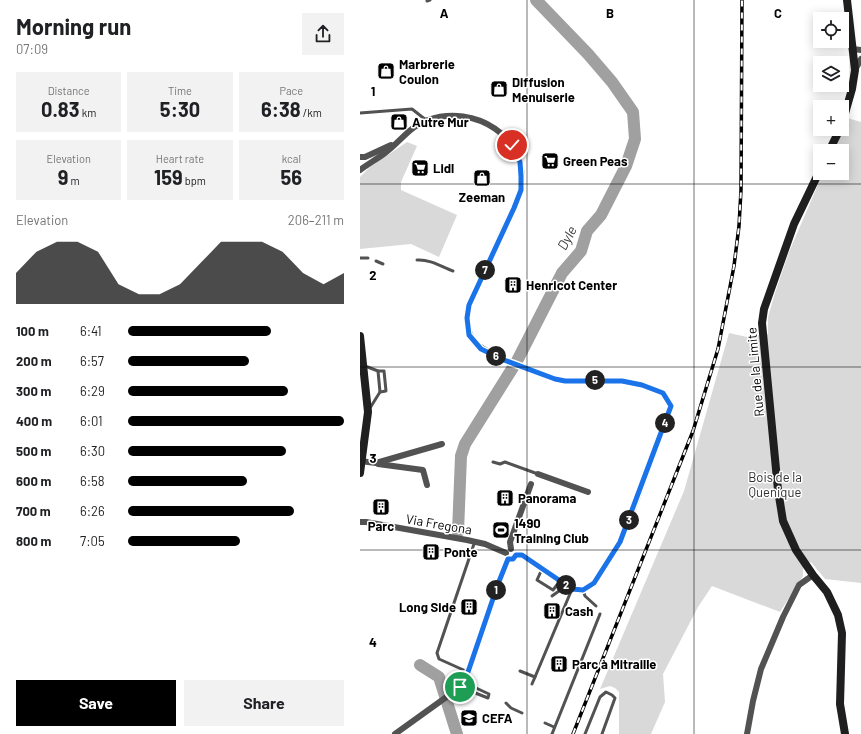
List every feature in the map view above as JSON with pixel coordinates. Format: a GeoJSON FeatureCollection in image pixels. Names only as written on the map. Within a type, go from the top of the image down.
{"type":"FeatureCollection","features":[{"type":"Feature","properties":{"kind":"street"},"geometry":{"type":"LineString","coordinates":[[847,0],[857,49],[852,89],[849,100]]}},
{"type":"Feature","properties":{"kind":"street"},"geometry":{"type":"LineString","coordinates":[[855,70],[861,59]]}},
{"type":"Feature","properties":{"kind":"street"},"geometry":{"type":"LineString","coordinates":[[360,170],[385,153],[426,120],[447,115],[477,119],[490,125],[503,135],[512,145],[520,162],[521,190],[514,208],[479,276],[469,305],[467,318],[469,335],[481,349],[504,360]]}},
{"type":"Feature","properties":{"kind":"street"},"geometry":{"type":"LineString","coordinates":[[360,157],[365,157],[401,139]]}},
{"type":"Feature","properties":{"kind":"street","name":"Rue de la Limite"},"geometry":{"type":"LineString","coordinates":[[815,180],[794,224],[764,309],[762,322],[778,490],[783,521],[796,550],[813,575],[828,592],[838,615],[842,633],[840,704],[845,734]]}},
{"type":"Feature","properties":{"kind":"street"},"geometry":{"type":"LineString","coordinates":[[360,336],[368,412],[363,427],[360,473]]}},
{"type":"Feature","properties":{"kind":"street"},"geometry":{"type":"LineString","coordinates":[[508,559],[513,559],[516,555],[522,555],[569,588],[583,590],[594,583],[620,542],[671,406],[663,393],[642,385],[622,381],[565,381],[555,379],[520,366]]}},
{"type":"Feature","properties":{"kind":"street"},"geometry":{"type":"LineString","coordinates":[[376,463],[442,444]]}},
{"type":"Feature","properties":{"kind":"street"},"geometry":{"type":"LineString","coordinates":[[361,461],[423,470],[427,485]]}},
{"type":"Feature","properties":{"kind":"street"},"geometry":{"type":"LineString","coordinates":[[538,474],[588,492]]}},
{"type":"Feature","properties":{"kind":"street"},"geometry":{"type":"LineString","coordinates":[[395,734],[440,703],[461,685],[468,672],[508,559],[506,556],[511,539],[531,484]]}},
{"type":"Feature","properties":{"kind":"street","name":"Via Fregona"},"geometry":{"type":"LineString","coordinates":[[360,519],[363,522],[475,541],[508,551]]}},
{"type":"Feature","properties":{"kind":"street"},"geometry":{"type":"LineString","coordinates":[[508,551],[514,550],[516,555]]}},
{"type":"Feature","properties":{"kind":"street"},"geometry":{"type":"LineString","coordinates":[[747,734],[761,669],[799,585],[813,575]]}},
{"type":"Feature","properties":{"kind":"lane"},"geometry":{"type":"LineString","coordinates":[[360,113],[412,109],[426,120]]}},
{"type":"Feature","properties":{"kind":"lane"},"geometry":{"type":"LineString","coordinates":[[360,258],[368,258]]}},
{"type":"Feature","properties":{"kind":"lane"},"geometry":{"type":"LineString","coordinates":[[417,260],[424,260],[453,271]]}},
{"type":"Feature","properties":{"kind":"lane"},"geometry":{"type":"LineString","coordinates":[[376,261],[383,264]]}},
{"type":"Feature","properties":{"kind":"lane"},"geometry":{"type":"LineString","coordinates":[[504,360],[520,366]]}},
{"type":"Feature","properties":{"kind":"lane"},"geometry":{"type":"LineString","coordinates":[[363,366],[378,371],[384,371],[386,391],[380,392]]}},
{"type":"Feature","properties":{"kind":"lane"},"geometry":{"type":"LineString","coordinates":[[368,412],[380,392],[378,371]]}},
{"type":"Feature","properties":{"kind":"lane"},"geometry":{"type":"LineString","coordinates":[[493,462],[500,464],[505,462],[538,474]]}},
{"type":"Feature","properties":{"kind":"lane"},"geometry":{"type":"LineString","coordinates":[[468,672],[439,659],[437,653],[475,541]]}},
{"type":"Feature","properties":{"kind":"lane"},"geometry":{"type":"LineString","coordinates":[[542,568],[537,580],[553,590],[560,581]]}},
{"type":"Feature","properties":{"kind":"lane"},"geometry":{"type":"LineString","coordinates":[[552,596],[569,588]]}},
{"type":"Feature","properties":{"kind":"lane"},"geometry":{"type":"LineString","coordinates":[[532,684],[569,588]]}},
{"type":"Feature","properties":{"kind":"lane"},"geometry":{"type":"LineString","coordinates":[[583,590],[585,596],[596,606]]}},
{"type":"Feature","properties":{"kind":"lane"},"geometry":{"type":"LineString","coordinates":[[552,734],[600,614]]}},
{"type":"Feature","properties":{"kind":"lane"},"geometry":{"type":"LineString","coordinates":[[520,671],[535,677]]}},
{"type":"Feature","properties":{"kind":"lane"},"geometry":{"type":"LineString","coordinates":[[461,685],[489,694],[488,698],[461,685]]}},
{"type":"Feature","properties":{"kind":"lane"},"geometry":{"type":"LineString","coordinates":[[585,734],[600,697],[606,692],[615,698],[602,734]]}},
{"type":"Feature","properties":{"kind":"lane"},"geometry":{"type":"LineString","coordinates":[[506,703],[511,708],[522,713]]}},
{"type":"Feature","properties":{"kind":"lane"},"geometry":{"type":"LineString","coordinates":[[545,723],[554,727]]}},
{"type":"Feature","properties":{"kind":"green space","name":"Bois de la Quenique"},"geometry":{"type":"Polygon","coordinates":[[[849,118],[861,122],[861,583],[825,579],[811,562],[803,567],[803,576],[780,612],[712,586],[698,607],[663,674],[665,702],[651,734],[619,734],[619,692],[610,686],[600,689],[684,491],[729,333],[747,337],[768,334],[768,317],[775,293],[789,252],[820,180],[849,180],[849,144],[834,144],[837,136],[849,136],[849,118]]]}},
{"type":"Feature","properties":{"kind":"green space"},"geometry":{"type":"Polygon","coordinates":[[[407,142],[417,146],[401,182],[401,190],[457,215],[439,257],[411,244],[360,249],[360,177],[370,167],[407,142]]]}},
{"type":"Feature","properties":{"kind":"waterway","name":"Dyle"},"geometry":{"type":"LineString","coordinates":[[458,532],[461,456],[465,444],[517,361],[562,273],[581,251],[587,231],[601,215],[626,166],[635,139],[633,112],[612,82],[588,54],[536,0]]}},
{"type":"Feature","properties":{"kind":"waterway","name":"Dyle"},"geometry":{"type":"LineString","coordinates":[[420,665],[439,677],[457,734]]}},
{"type":"Feature","properties":{"kind":"railway"},"geometry":{"type":"LineString","coordinates":[[573,734],[693,431],[718,349],[734,266],[739,226],[741,190],[742,0]]}},
{"type":"Feature","properties":{"kind":"place","name":"Marbrerie Coulon"},"geometry":{"type":"Point","coordinates":[386,71]}},
{"type":"Feature","properties":{"kind":"place","name":"Diffusion Menuiserie"},"geometry":{"type":"Point","coordinates":[499,89]}},
{"type":"Feature","properties":{"kind":"place","name":"Autre Mur"},"geometry":{"type":"Point","coordinates":[399,122]}},
{"type":"Feature","properties":{"kind":"place","name":"Green Peas"},"geometry":{"type":"Point","coordinates":[550,161]}},
{"type":"Feature","properties":{"kind":"place","name":"Lidl"},"geometry":{"type":"Point","coordinates":[420,168]}},
{"type":"Feature","properties":{"kind":"place","name":"Zeeman"},"geometry":{"type":"Point","coordinates":[482,178]}},
{"type":"Feature","properties":{"kind":"place","name":"Henricot Center"},"geometry":{"type":"Point","coordinates":[513,285]}},
{"type":"Feature","properties":{"kind":"place","name":"Panorama"},"geometry":{"type":"Point","coordinates":[505,498]}},
{"type":"Feature","properties":{"kind":"place","name":"Parc"},"geometry":{"type":"Point","coordinates":[381,507]}},
{"type":"Feature","properties":{"kind":"place","name":"1490 Training Club"},"geometry":{"type":"Point","coordinates":[501,530]}},
{"type":"Feature","properties":{"kind":"place","name":"Ponte"},"geometry":{"type":"Point","coordinates":[431,552]}},
{"type":"Feature","properties":{"kind":"place","name":"Long Side"},"geometry":{"type":"Point","coordinates":[469,607]}},
{"type":"Feature","properties":{"kind":"place","name":"Cash"},"geometry":{"type":"Point","coordinates":[552,611]}},
{"type":"Feature","properties":{"kind":"place","name":"Parc à Mitraille"},"geometry":{"type":"Point","coordinates":[559,664]}},
{"type":"Feature","properties":{"kind":"place","name":"CEFA"},"geometry":{"type":"Point","coordinates":[469,718]}},
{"type":"Feature","properties":{"kind":"route"},"geometry":{"type":"LineString","coordinates":[[460,687],[468,672],[508,559],[512,560],[516,557],[516,555],[522,555],[572,589],[583,590],[594,583],[620,542],[671,406],[663,393],[642,385],[622,381],[565,381],[555,379],[504,360],[481,349],[469,335],[467,318],[469,305],[521,190],[520,162],[512,145]]}}]}
